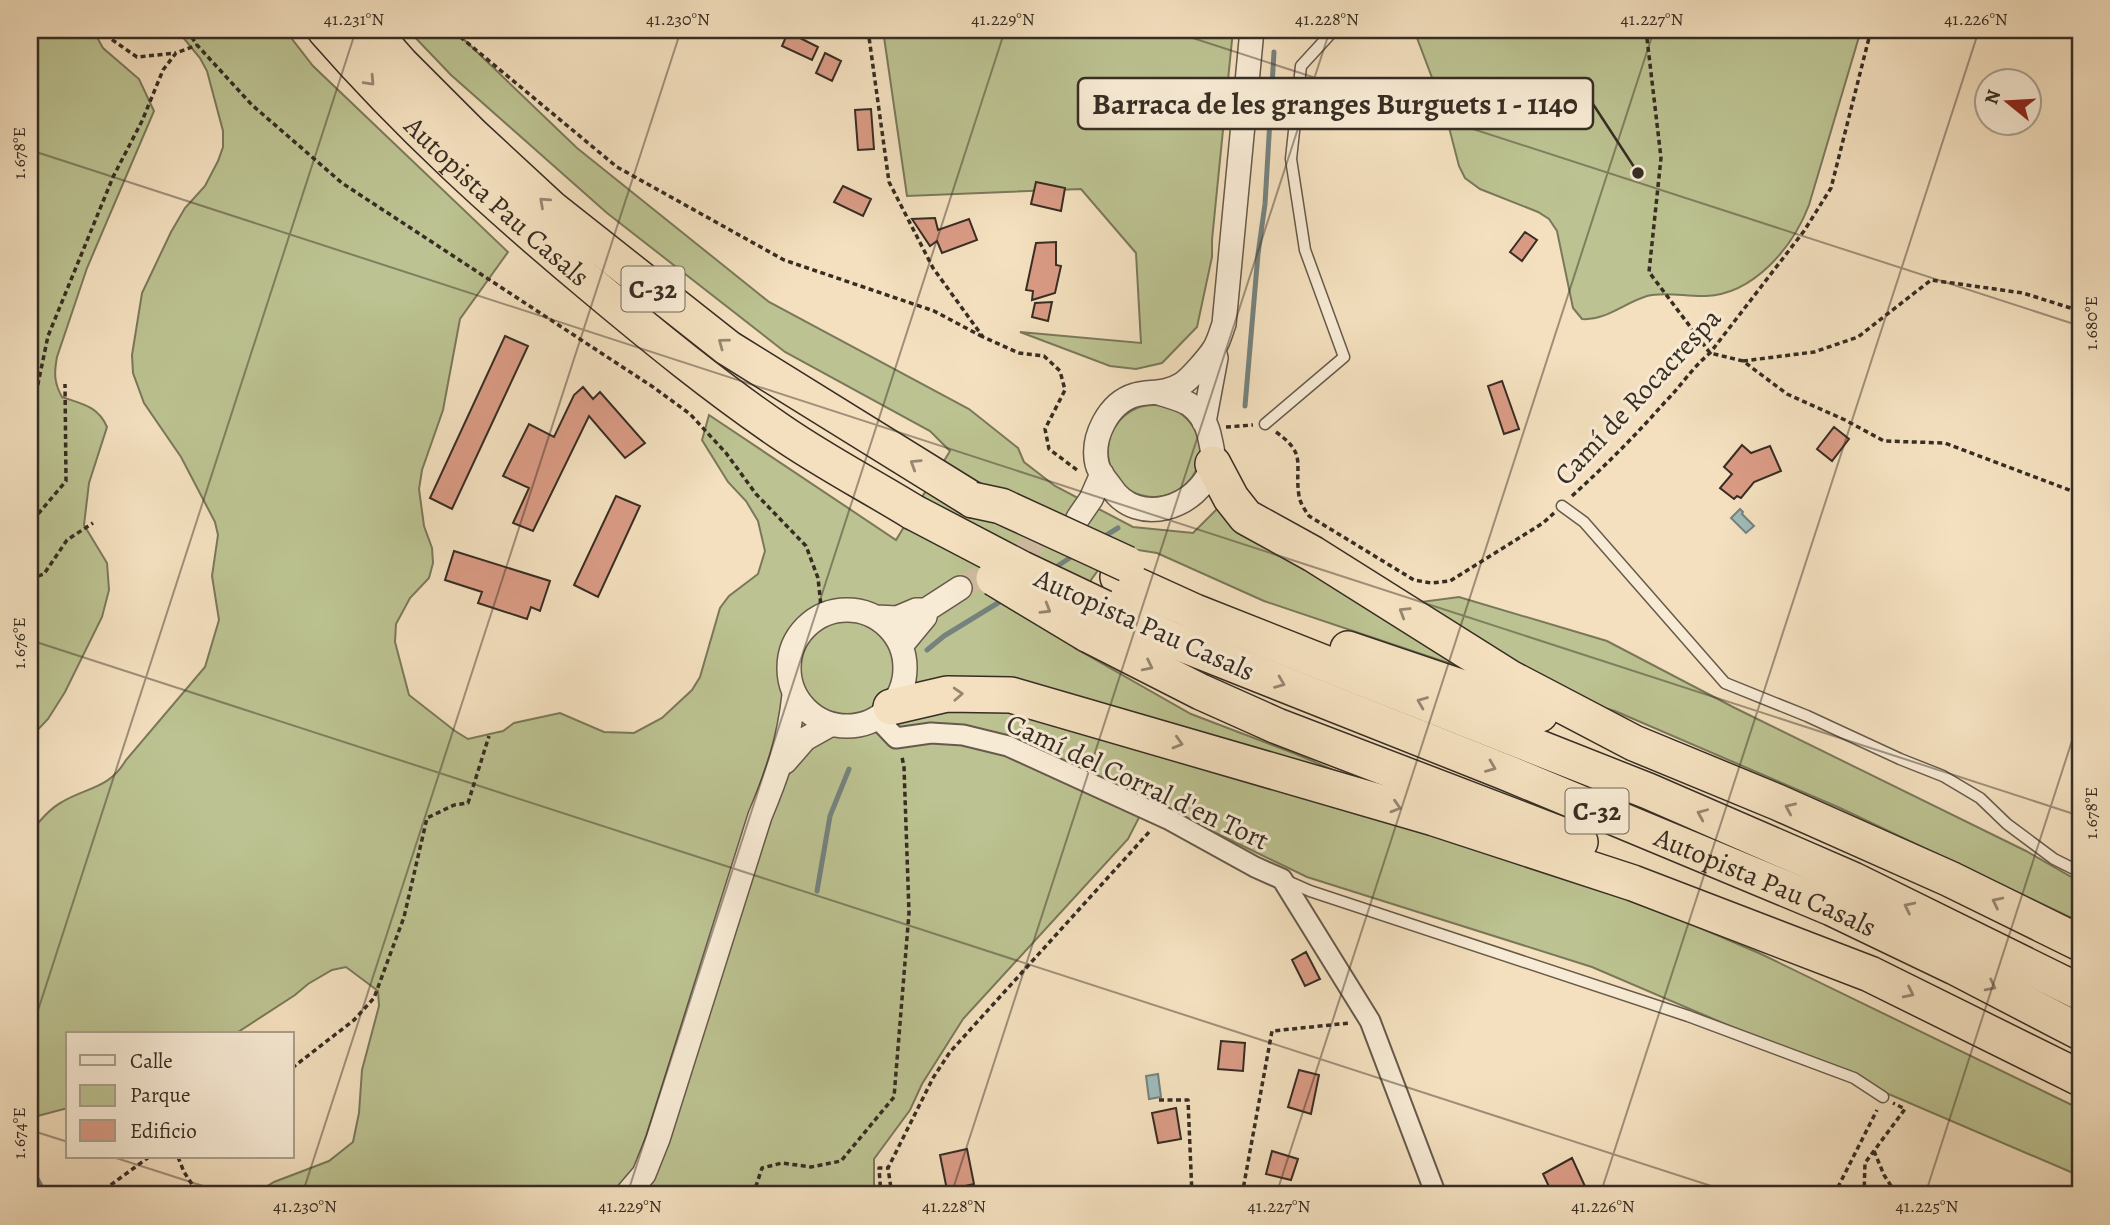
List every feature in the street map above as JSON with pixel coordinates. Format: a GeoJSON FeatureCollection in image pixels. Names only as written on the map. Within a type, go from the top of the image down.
{"type":"FeatureCollection","features":[{"type":"Feature","properties":{"kind":"highway","name":"Autopista Pau Casals"},"geometry":{"type":"LineString","coordinates":[[325,30],[401,113],[504,212],[687,364],[783,434],[908,517],[1022,569],[1109,596],[1195,612],[1648,791],[1853,880],[2080,992]]}},
{"type":"Feature","properties":{"kind":"highway","name":"Autopista Pau Casals"},"geometry":{"type":"LineString","coordinates":[[371,30],[472,135],[552,209],[727,348],[1030,533],[1109,596],[1175,641],[1505,772],[1832,908],[1955,967],[2080,1032]]}},
{"type":"Feature","properties":{"kind":"highway"},"geometry":{"type":"LineString","coordinates":[[1213,464],[1231,498],[1246,517],[1313,554],[1510,678],[1634,743],[1777,802],[1950,879],[2080,943]]}},
{"type":"Feature","properties":{"kind":"highway"},"geometry":{"type":"LineString","coordinates":[[1109,596],[1207,598],[1286,628],[1545,716],[1634,743]]}},
{"type":"Feature","properties":{"kind":"highway"},"geometry":{"type":"LineString","coordinates":[[1109,596],[1201,692],[1277,726],[1609,853],[1810,942],[2080,1079]]}},
{"type":"Feature","properties":{"kind":"highway"},"geometry":{"type":"LineString","coordinates":[[888,721],[947,694],[1011,695],[1434,818],[1633,883],[1870,974]]}},
{"type":"Feature","properties":{"kind":"street"},"geometry":{"type":"LineString","coordinates":[[1159,393],[1187,403],[1199,412],[1212,447],[1213,464],[1194,495],[1174,507],[1150,509],[1126,504],[1121,499],[1100,469],[1096,449],[1098,437],[1104,421],[1113,410],[1134,395],[1159,393],[1183,384],[1214,350],[1224,324],[1252,30]]}},
{"type":"Feature","properties":{"kind":"street"},"geometry":{"type":"LineString","coordinates":[[1204,422],[1216,358],[1214,350]]}},
{"type":"Feature","properties":{"kind":"street"},"geometry":{"type":"LineString","coordinates":[[1100,469],[1091,499],[1078,518],[1086,518],[1121,499]]}},
{"type":"Feature","properties":{"kind":"street"},"geometry":{"type":"LineString","coordinates":[[876,617],[897,618],[916,610],[926,610],[960,588]]}},
{"type":"Feature","properties":{"kind":"street"},"geometry":{"type":"LineString","coordinates":[[850,609],[876,617],[891,630],[901,646],[905,667],[902,688],[888,721],[854,726],[830,724],[805,710],[794,695],[789,680],[791,649],[799,635],[809,623],[822,615],[850,609]]}},
{"type":"Feature","properties":{"kind":"street"},"geometry":{"type":"LineString","coordinates":[[901,646],[925,617],[926,610]]}},
{"type":"Feature","properties":{"kind":"street"},"geometry":{"type":"LineString","coordinates":[[626,1195],[643,1174],[652,1156],[760,816],[780,766],[790,730],[794,695]]}},
{"type":"Feature","properties":{"kind":"street","name":"Camí del Corral d'en Tort"},"geometry":{"type":"LineString","coordinates":[[888,721],[930,733],[986,739],[1053,765],[1163,817],[1282,879],[1370,1021],[1436,1195]]}},
{"type":"Feature","properties":{"kind":"street"},"geometry":{"type":"LineString","coordinates":[[780,766],[804,739],[830,724]]}},
{"type":"Feature","properties":{"kind":"lane"},"geometry":{"type":"LineString","coordinates":[[1265,424],[1343,357],[1305,250],[1290,159],[1301,66],[1335,30]]}},
{"type":"Feature","properties":{"kind":"lane"},"geometry":{"type":"LineString","coordinates":[[1562,506],[1584,522],[1725,684],[1807,716],[1899,759],[1944,776],[1980,798],[2007,824],[2054,859],[2080,872]]}},
{"type":"Feature","properties":{"kind":"lane"},"geometry":{"type":"LineString","coordinates":[[1282,879],[1688,1016],[1854,1078],[1883,1097]]}},
{"type":"Feature","properties":{"kind":"path"},"geometry":{"type":"LineString","coordinates":[[98,30],[137,57],[176,53],[197,45]]}},
{"type":"Feature","properties":{"kind":"path"},"geometry":{"type":"LineString","coordinates":[[187,30],[197,45],[252,105],[342,183],[690,414],[726,453],[756,494],[806,546],[818,578],[822,615]]}},
{"type":"Feature","properties":{"kind":"path"},"geometry":{"type":"LineString","coordinates":[[455,30],[617,167],[784,260],[934,311],[1019,353],[1044,356],[1060,371],[1065,390],[1045,429],[1049,449],[1080,472],[1100,469]]}},
{"type":"Feature","properties":{"kind":"path"},"geometry":{"type":"LineString","coordinates":[[868,30],[889,182],[933,268],[983,337]]}},
{"type":"Feature","properties":{"kind":"path"},"geometry":{"type":"LineString","coordinates":[[1646,30],[1661,158],[1649,272],[1710,353],[1743,361],[1814,352],[1858,337],[1931,279],[2023,293],[2080,311]]}},
{"type":"Feature","properties":{"kind":"path","name":"Camí de Rocacrespa"},"geometry":{"type":"LineString","coordinates":[[1298,454],[1299,499],[1309,516],[1414,580],[1431,583],[1451,581],[1543,523],[1619,453],[1671,396],[1694,366],[1710,353],[1804,231],[1831,188],[1871,30]]}},
{"type":"Feature","properties":{"kind":"path"},"geometry":{"type":"LineString","coordinates":[[30,410],[34,403],[48,336],[113,177],[142,121],[163,70],[176,53]]}},
{"type":"Feature","properties":{"kind":"path"},"geometry":{"type":"LineString","coordinates":[[1743,361],[1787,394],[1884,441],[1945,443],[2080,494]]}},
{"type":"Feature","properties":{"kind":"path"},"geometry":{"type":"LineString","coordinates":[[30,512],[38,514],[66,481],[65,384]]}},
{"type":"Feature","properties":{"kind":"path"},"geometry":{"type":"LineString","coordinates":[[30,579],[44,575],[67,540],[93,523]]}},
{"type":"Feature","properties":{"kind":"path"},"geometry":{"type":"LineString","coordinates":[[753,1195],[762,1168],[782,1163],[810,1167],[841,1161],[894,1097],[909,913],[904,767],[888,721]]}},
{"type":"Feature","properties":{"kind":"path"},"geometry":{"type":"LineString","coordinates":[[294,1066],[354,1020],[374,998],[404,917],[427,818],[454,805],[468,803],[489,736]]}},
{"type":"Feature","properties":{"kind":"path"},"geometry":{"type":"LineString","coordinates":[[892,1195],[888,1168],[933,1078],[950,1052],[1163,817]]}},
{"type":"Feature","properties":{"kind":"path"},"geometry":{"type":"LineString","coordinates":[[1242,1195],[1272,1031],[1370,1021]]}},
{"type":"Feature","properties":{"kind":"path"},"geometry":{"type":"LineString","coordinates":[[1834,1195],[1883,1097],[1905,1109],[1865,1163],[1864,1195]]}},
{"type":"Feature","properties":{"kind":"path"},"geometry":{"type":"LineString","coordinates":[[1159,1100],[1188,1100],[1192,1195]]}},
{"type":"Feature","properties":{"kind":"path"},"geometry":{"type":"LineString","coordinates":[[1874,1151],[1884,1175],[1897,1195]]}},
{"type":"Feature","properties":{"kind":"path"},"geometry":{"type":"LineString","coordinates":[[97,1195],[148,1158]]}},
{"type":"Feature","properties":{"kind":"path"},"geometry":{"type":"LineString","coordinates":[[178,1158],[199,1195]]}},
{"type":"Feature","properties":{"kind":"path"},"geometry":{"type":"LineString","coordinates":[[881,1195],[879,1168],[888,1168]]}},
{"type":"Feature","properties":{"kind":"green space"},"geometry":{"type":"Polygon","coordinates":[[[30,30],[93,30],[103,48],[139,79],[154,111],[87,268],[55,368],[56,382],[62,397],[94,410],[107,427],[89,483],[84,525],[107,563],[109,590],[102,617],[65,692],[48,719],[30,738],[30,30]]]}},
{"type":"Feature","properties":{"kind":"green space"},"geometry":{"type":"Polygon","coordinates":[[[177,30],[285,30],[313,66],[508,252],[460,319],[443,410],[422,470],[419,489],[433,563],[429,578],[410,598],[396,624],[395,642],[409,695],[468,739],[503,731],[514,723],[560,713],[604,732],[634,733],[662,718],[692,690],[700,677],[720,608],[729,596],[758,574],[765,551],[758,521],[746,501],[728,482],[702,440],[709,415],[896,540],[950,451],[930,431],[785,352],[607,213],[451,75],[408,30],[454,30],[577,148],[769,302],[969,409],[1018,448],[1024,462],[1055,486],[1133,527],[1193,533],[1220,506],[1376,608],[1459,597],[1607,641],[1735,708],[2026,851],[2080,882],[2080,922],[1840,808],[1615,711],[1469,670],[1264,601],[1157,553],[1132,549],[1104,562],[1091,580],[1081,613],[1075,648],[1191,714],[1296,754],[1761,954],[2080,1109],[2080,1176],[1592,967],[1307,877],[1148,800],[1128,839],[963,1019],[922,1084],[910,1110],[874,1159],[874,1195],[253,1195],[274,1182],[329,1161],[353,1142],[359,1113],[362,1070],[379,1006],[378,991],[346,967],[332,970],[308,984],[238,1032],[66,1032],[66,1109],[30,1118],[30,833],[57,805],[105,782],[119,770],[205,667],[219,620],[212,576],[218,535],[215,522],[181,457],[144,403],[133,373],[132,355],[142,293],[171,232],[185,208],[205,186],[223,147],[223,131],[207,71],[177,30]]]}},
{"type":"Feature","properties":{"kind":"green space"},"geometry":{"type":"Polygon","coordinates":[[[883,30],[1233,30],[1212,257],[1197,327],[1162,363],[1136,369],[1110,366],[1020,332],[1141,343],[1136,253],[1081,189],[907,196],[883,30]]]}},
{"type":"Feature","properties":{"kind":"green space"},"geometry":{"type":"Polygon","coordinates":[[[1414,30],[1861,30],[1809,205],[1793,237],[1770,265],[1740,287],[1724,293],[1706,296],[1647,296],[1599,317],[1582,319],[1573,308],[1557,231],[1549,219],[1480,189],[1465,178],[1459,166],[1445,112],[1414,30]]]}},
{"type":"Feature","properties":{"kind":"green space"},"geometry":{"type":"Polygon","coordinates":[[[1154,405],[1172,408],[1187,418],[1197,433],[1200,451],[1197,469],[1187,484],[1172,494],[1154,497],[1136,494],[1121,484],[1111,469],[1108,451],[1111,433],[1121,418],[1136,408],[1154,405]]]}},
{"type":"Feature","properties":{"kind":"water"},"geometry":{"type":"Polygon","coordinates":[[[1740,509],[1754,526],[1746,533],[1731,518],[1740,509]]]}},
{"type":"Feature","properties":{"kind":"water"},"geometry":{"type":"Polygon","coordinates":[[[1158,1074],[1161,1097],[1149,1099],[1146,1076],[1158,1074]]]}},
{"type":"Feature","properties":{"kind":"building"},"geometry":{"type":"Polygon","coordinates":[[[788,32],[818,47],[812,60],[782,46],[788,32]]]}},
{"type":"Feature","properties":{"kind":"building"},"geometry":{"type":"Polygon","coordinates":[[[825,53],[841,61],[832,81],[816,73],[825,53]]]}},
{"type":"Feature","properties":{"kind":"building"},"geometry":{"type":"Polygon","coordinates":[[[871,109],[874,149],[858,150],[855,110],[871,109]]]}},
{"type":"Feature","properties":{"kind":"building"},"geometry":{"type":"Polygon","coordinates":[[[1036,182],[1065,188],[1061,211],[1031,204],[1036,182]]]}},
{"type":"Feature","properties":{"kind":"building"},"geometry":{"type":"Polygon","coordinates":[[[843,186],[871,199],[863,216],[834,202],[843,186]]]}},
{"type":"Feature","properties":{"kind":"building"},"geometry":{"type":"Polygon","coordinates":[[[935,218],[938,230],[969,219],[977,240],[942,253],[937,241],[930,246],[912,219],[935,218]]]}},
{"type":"Feature","properties":{"kind":"building"},"geometry":{"type":"Polygon","coordinates":[[[1525,232],[1537,240],[1522,261],[1510,252],[1525,232]]]}},
{"type":"Feature","properties":{"kind":"building"},"geometry":{"type":"Polygon","coordinates":[[[1056,242],[1056,265],[1061,266],[1055,293],[1032,300],[1033,291],[1026,290],[1036,243],[1056,242]]]}},
{"type":"Feature","properties":{"kind":"building"},"geometry":{"type":"Polygon","coordinates":[[[1052,302],[1048,321],[1032,317],[1035,303],[1052,302]]]}},
{"type":"Feature","properties":{"kind":"building"},"geometry":{"type":"Polygon","coordinates":[[[505,336],[528,346],[452,509],[430,498],[505,336]]]}},
{"type":"Feature","properties":{"kind":"building"},"geometry":{"type":"Polygon","coordinates":[[[1502,381],[1519,429],[1504,434],[1488,386],[1502,381]]]}},
{"type":"Feature","properties":{"kind":"building"},"geometry":{"type":"Polygon","coordinates":[[[583,387],[593,399],[600,392],[645,443],[625,458],[589,416],[533,531],[513,523],[529,488],[503,476],[529,424],[554,437],[574,395],[583,387]]]}},
{"type":"Feature","properties":{"kind":"building"},"geometry":{"type":"Polygon","coordinates":[[[1834,427],[1849,439],[1832,461],[1817,449],[1834,427]]]}},
{"type":"Feature","properties":{"kind":"building"},"geometry":{"type":"Polygon","coordinates":[[[1742,445],[1751,453],[1770,446],[1781,471],[1754,482],[1741,498],[1737,496],[1734,499],[1720,488],[1732,474],[1724,467],[1742,445]]]}},
{"type":"Feature","properties":{"kind":"building"},"geometry":{"type":"Polygon","coordinates":[[[616,496],[640,506],[598,597],[574,585],[616,496]]]}},
{"type":"Feature","properties":{"kind":"building"},"geometry":{"type":"Polygon","coordinates":[[[454,551],[550,581],[540,611],[531,607],[527,619],[478,603],[482,592],[445,580],[454,551]]]}},
{"type":"Feature","properties":{"kind":"building"},"geometry":{"type":"Polygon","coordinates":[[[1306,952],[1320,979],[1305,986],[1292,960],[1306,952]]]}},
{"type":"Feature","properties":{"kind":"building"},"geometry":{"type":"Polygon","coordinates":[[[1221,1041],[1245,1043],[1243,1071],[1218,1069],[1221,1041]]]}},
{"type":"Feature","properties":{"kind":"building"},"geometry":{"type":"Polygon","coordinates":[[[1299,1070],[1319,1075],[1311,1114],[1288,1107],[1299,1070]]]}},
{"type":"Feature","properties":{"kind":"building"},"geometry":{"type":"Polygon","coordinates":[[[1176,1108],[1181,1139],[1158,1143],[1152,1113],[1176,1108]]]}},
{"type":"Feature","properties":{"kind":"building"},"geometry":{"type":"Polygon","coordinates":[[[967,1149],[974,1184],[947,1190],[940,1155],[967,1149]]]}},
{"type":"Feature","properties":{"kind":"building"},"geometry":{"type":"Polygon","coordinates":[[[1272,1151],[1298,1159],[1291,1180],[1266,1174],[1272,1151]]]}},
{"type":"Feature","properties":{"kind":"building"},"geometry":{"type":"Polygon","coordinates":[[[1572,1158],[1589,1195],[1553,1195],[1543,1174],[1572,1158]]]}},
{"type":"Feature","properties":{"kind":"waterway"},"geometry":{"type":"LineString","coordinates":[[1245,406],[1265,204],[1274,52]]}},
{"type":"Feature","properties":{"kind":"waterway"},"geometry":{"type":"LineString","coordinates":[[1100,539],[1118,528]]}},
{"type":"Feature","properties":{"kind":"waterway"},"geometry":{"type":"LineString","coordinates":[[1053,569],[1077,553]]}},
{"type":"Feature","properties":{"kind":"waterway"},"geometry":{"type":"LineString","coordinates":[[927,650],[944,636],[1006,598]]}},
{"type":"Feature","properties":{"kind":"waterway"},"geometry":{"type":"LineString","coordinates":[[817,891],[830,816],[849,769]]}},
{"type":"Feature","properties":{"kind":"waterway"},"geometry":{"type":"LineString","coordinates":[[30,1166],[46,1195]]}},
{"type":"Feature","properties":{"kind":"tunnel"},"geometry":{"type":"LineString","coordinates":[[960,588],[1063,527]]}},
{"type":"Feature","properties":{"kind":"place","name":"Barraca de les granges Burguets 1 - 1140"},"geometry":{"type":"Point","coordinates":[1638,173]}}]}
